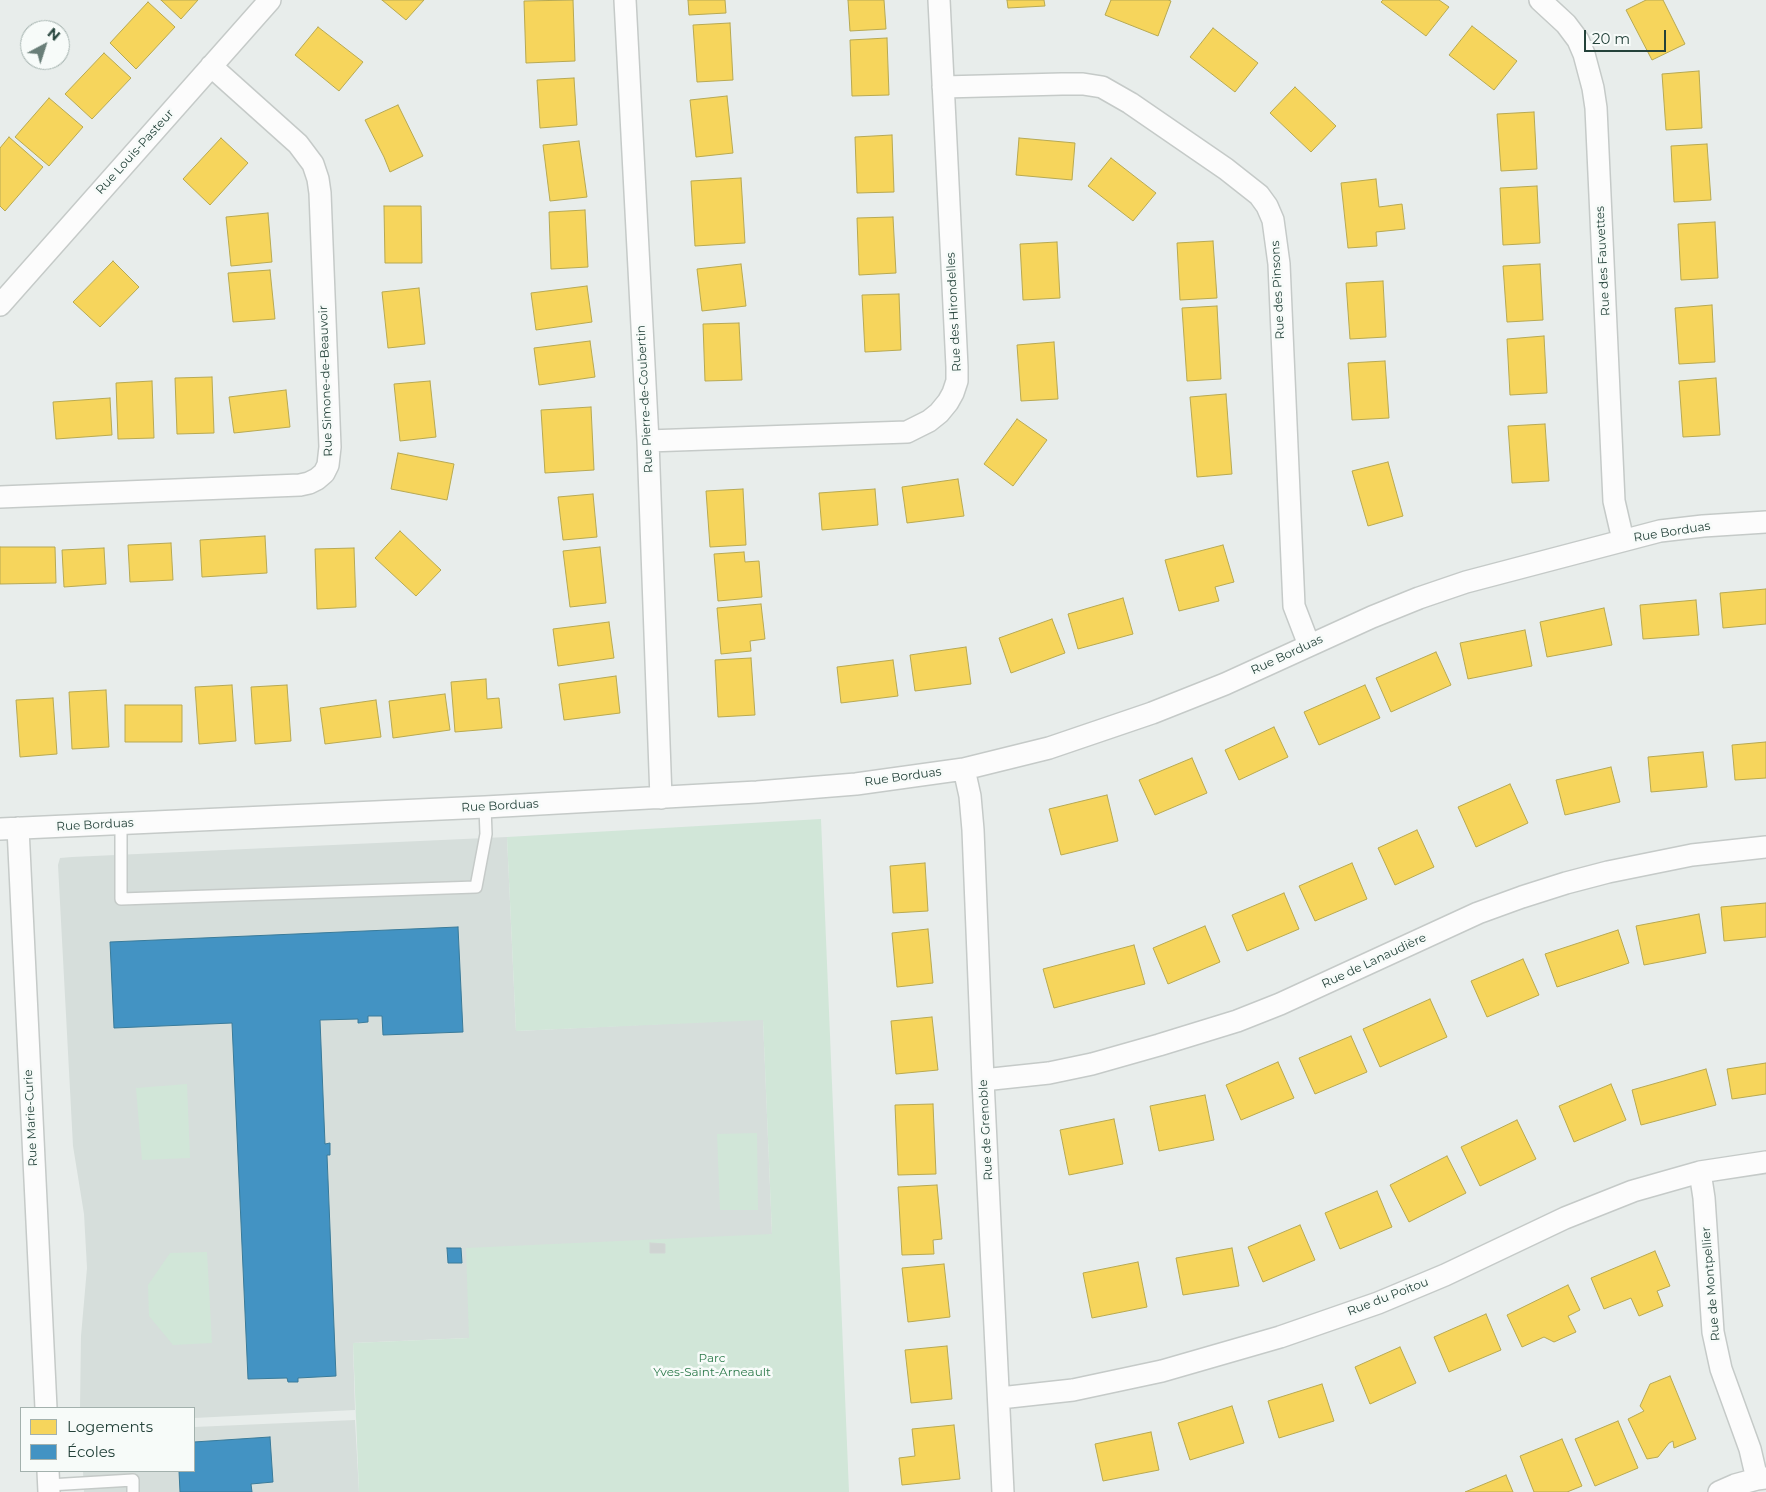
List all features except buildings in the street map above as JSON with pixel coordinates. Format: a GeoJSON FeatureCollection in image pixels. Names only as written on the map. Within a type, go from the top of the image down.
{"type":"FeatureCollection","features":[{"type":"Feature","properties":{"kind":"street","name":"Rue Louis-Pasteur"},"geometry":{"type":"LineString","coordinates":[[0,305],[270,0]]}},
{"type":"Feature","properties":{"kind":"street","name":"Rue Pierre-de-Coubertin"},"geometry":{"type":"LineString","coordinates":[[625,0],[648,441],[661,798]]}},
{"type":"Feature","properties":{"kind":"street","name":"Rue des Hirondelles"},"geometry":{"type":"LineString","coordinates":[[648,441],[907,432],[924,425],[939,413],[953,393],[957,381],[957,367],[940,0]]}},
{"type":"Feature","properties":{"kind":"street","name":"Rue des Fauvettes"},"geometry":{"type":"LineString","coordinates":[[1540,0],[1566,24],[1578,40],[1594,88],[1614,501],[1623,540]]}},
{"type":"Feature","properties":{"kind":"street","name":"Rue Simone-de-Beauvoir"},"geometry":{"type":"LineString","coordinates":[[0,497],[300,485],[317,479],[324,473],[328,465],[330,446],[318,178],[313,164],[298,144],[211,66]]}},
{"type":"Feature","properties":{"kind":"street","name":"Rue des Pinsons"},"geometry":{"type":"LineString","coordinates":[[943,87],[1083,84],[1102,87],[1130,103],[1226,169],[1259,195],[1267,206],[1273,220],[1279,264],[1294,606],[1308,645]]}},
{"type":"Feature","properties":{"kind":"street","name":"Rue Borduas"},"geometry":{"type":"LineString","coordinates":[[9,829],[661,798],[839,786],[964,769],[1031,754],[1113,727],[1225,684],[1308,645],[1419,598],[1506,571],[1623,540],[1670,530],[1766,522]]}},
{"type":"Feature","properties":{"kind":"street","name":"Rue de Grenoble"},"geometry":{"type":"LineString","coordinates":[[964,769],[970,796],[973,830],[1003,1492]]}},
{"type":"Feature","properties":{"kind":"street","name":"Rue Marie-Curie"},"geometry":{"type":"LineString","coordinates":[[9,829],[46,1407]]}},
{"type":"Feature","properties":{"kind":"street","name":"Rue de Lanaudière"},"geometry":{"type":"LineString","coordinates":[[983,1080],[1049,1073],[1092,1064],[1219,1026],[1280,1004],[1478,913],[1566,883],[1608,872],[1692,855],[1766,847]]}},
{"type":"Feature","properties":{"kind":"street","name":"Rue du Poitou"},"geometry":{"type":"LineString","coordinates":[[1000,1398],[1073,1390],[1162,1371],[1280,1337],[1378,1303],[1436,1279],[1599,1204],[1700,1172],[1766,1162]]}},
{"type":"Feature","properties":{"kind":"street","name":"Rue de Montpellier"},"geometry":{"type":"LineString","coordinates":[[1700,1172],[1704,1198],[1713,1332],[1721,1369],[1761,1479]]}},
{"type":"Feature","properties":{"kind":"street"},"geometry":{"type":"LineString","coordinates":[[1719,1492],[1735,1485],[1761,1479]]}},
{"type":"Feature","properties":{"kind":"lane"},"geometry":{"type":"LineString","coordinates":[[121,824],[121,900],[476,886],[486,834],[485,807]]}},
{"type":"Feature","properties":{"kind":"lane"},"geometry":{"type":"LineString","coordinates":[[49,1483],[133,1480],[133,1492]]}},
{"type":"Feature","properties":{"kind":"shaded area"},"geometry":{"type":"Polygon","coordinates":[[[507,837],[516,1031],[763,1019],[772,1234],[469,1326],[469,1338],[353,1343],[355,1410],[195,1418],[195,1407],[80,1407],[81,1336],[87,1268],[84,1214],[73,1146],[58,865],[60,858],[507,837]]]}},
{"type":"Feature","properties":{"kind":"shaded area"},"geometry":{"type":"Polygon","coordinates":[[[355,1420],[359,1492],[84,1492],[83,1472],[195,1472],[195,1427],[355,1420]]]}},
{"type":"Feature","properties":{"kind":"green space","name":"Parc Yves-Saint-Arneault"},"geometry":{"type":"Polygon","coordinates":[[[821,819],[849,1492],[359,1492],[353,1343],[469,1338],[466,1248],[772,1234],[763,1020],[516,1031],[507,837],[821,819]]]}},
{"type":"Feature","properties":{"kind":"green space"},"geometry":{"type":"Polygon","coordinates":[[[187,1084],[190,1158],[142,1160],[136,1088],[187,1084]]]}},
{"type":"Feature","properties":{"kind":"green space"},"geometry":{"type":"Polygon","coordinates":[[[757,1133],[758,1210],[720,1210],[717,1134],[757,1133]]]}},
{"type":"Feature","properties":{"kind":"green space"},"geometry":{"type":"Polygon","coordinates":[[[207,1252],[212,1343],[173,1345],[149,1316],[148,1285],[170,1253],[207,1252]]]}}]}
